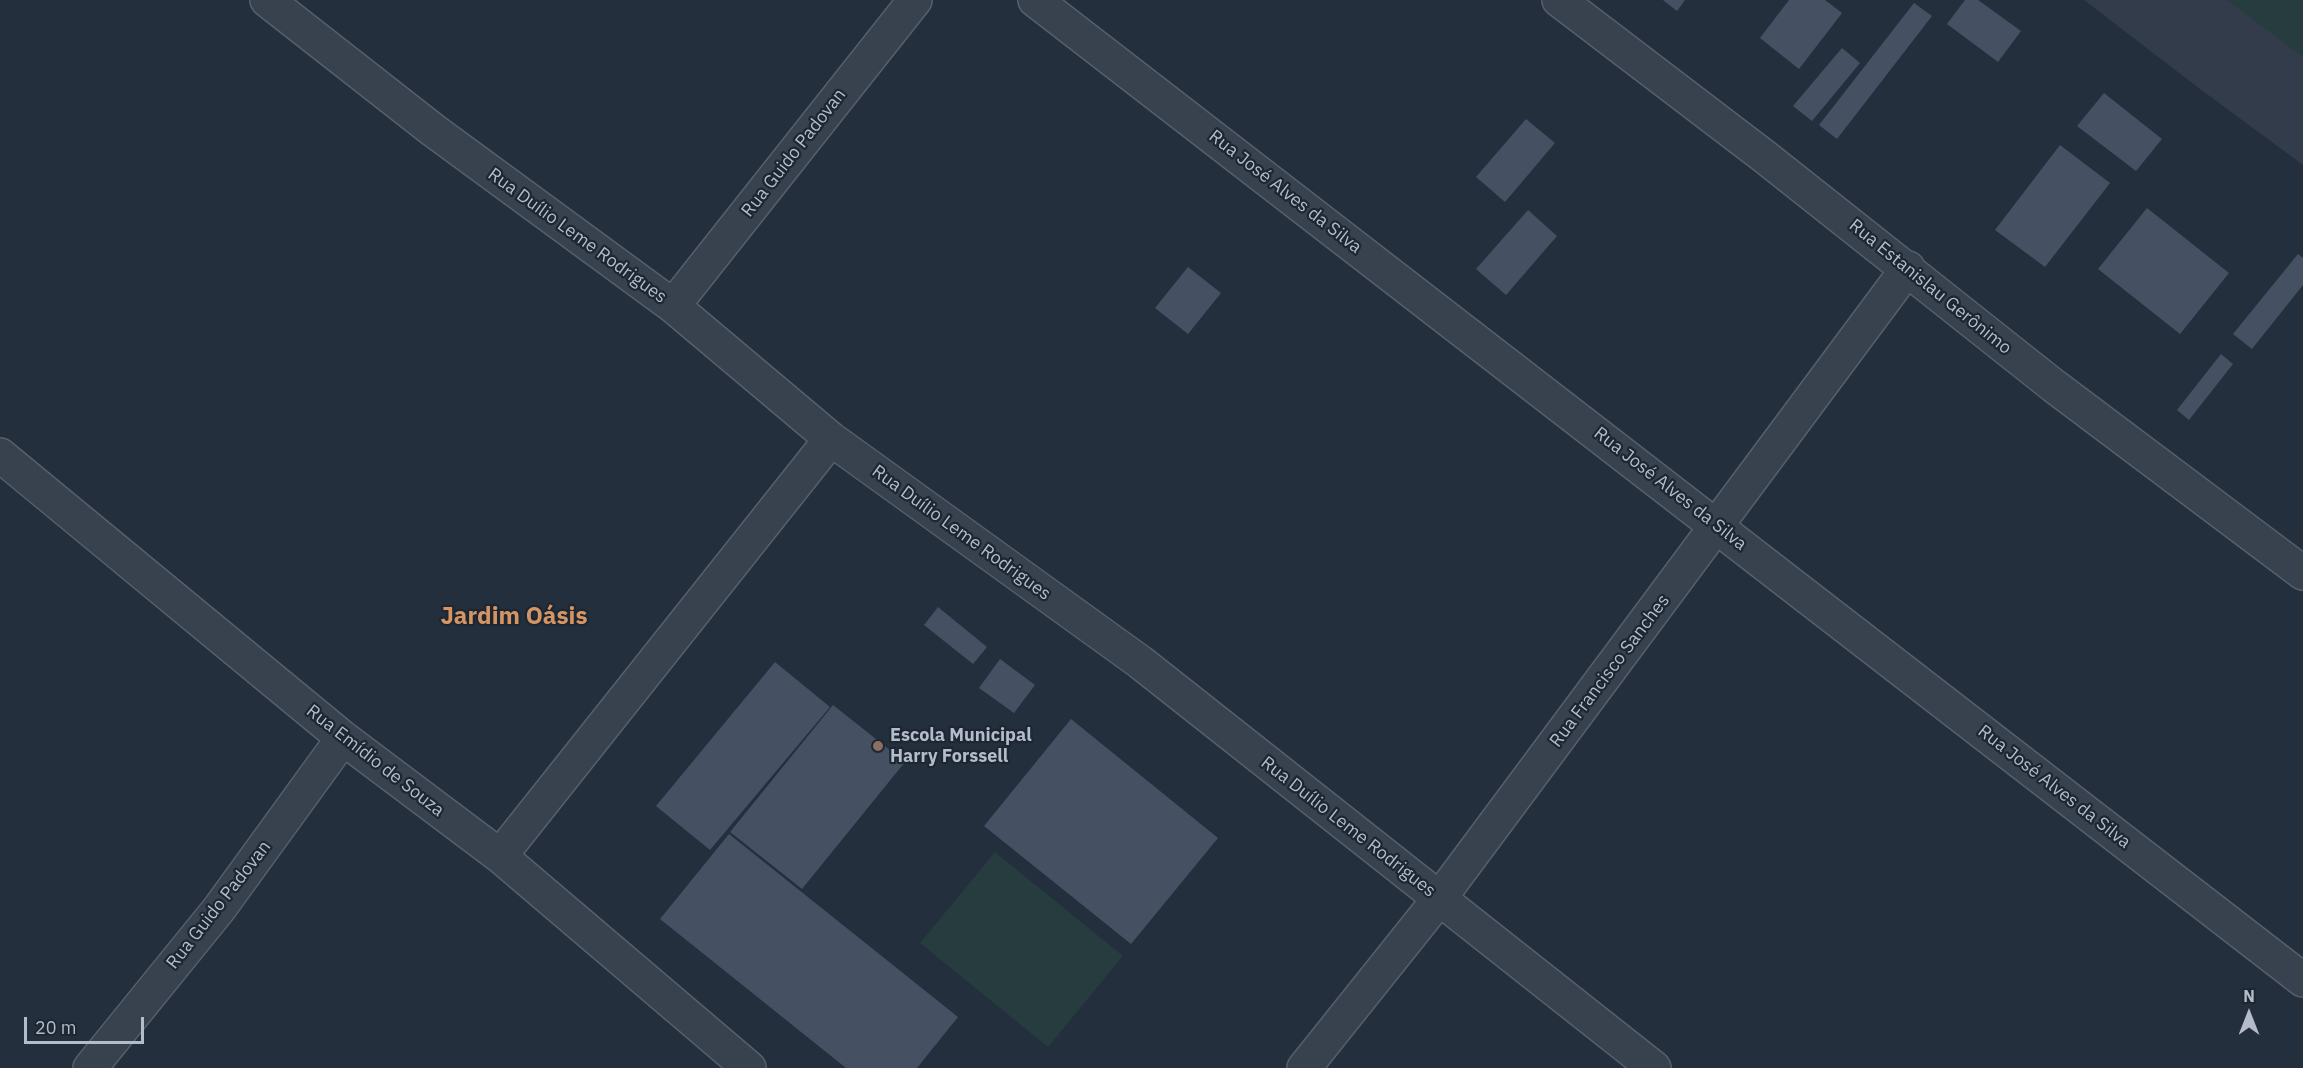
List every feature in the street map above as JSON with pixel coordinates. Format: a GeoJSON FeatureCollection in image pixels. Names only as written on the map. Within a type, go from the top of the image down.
{"type":"FeatureCollection","features":[{"type":"Feature","properties":{"kind":"street","name":"Rua Duílio Leme Rodrigues"},"geometry":{"type":"LineString","coordinates":[[267,0],[433,130],[673,306],[831,439],[1140,662],[1654,1068]]}},
{"type":"Feature","properties":{"kind":"street","name":"Rua Guido Padovan"},"geometry":{"type":"LineString","coordinates":[[673,306],[915,0]]}},
{"type":"Feature","properties":{"kind":"street","name":"Rua José Alves da Silva"},"geometry":{"type":"LineString","coordinates":[[1035,0],[2303,980]]}},
{"type":"Feature","properties":{"kind":"street","name":"Rua Estanislau Gerônimo"},"geometry":{"type":"LineString","coordinates":[[1559,0],[1908,268],[2054,386],[2303,573]]}},
{"type":"Feature","properties":{"kind":"street","name":"Rua Francisco Sanches"},"geometry":{"type":"LineString","coordinates":[[1305,1068],[1439,899],[1908,268]]}},
{"type":"Feature","properties":{"kind":"street"},"geometry":{"type":"LineString","coordinates":[[500,856],[831,439]]}},
{"type":"Feature","properties":{"kind":"street","name":"Rua Emídio de Souza"},"geometry":{"type":"LineString","coordinates":[[0,455],[343,738],[500,856],[749,1068]]}},
{"type":"Feature","properties":{"kind":"street","name":"Rua Guido Padovan"},"geometry":{"type":"LineString","coordinates":[[90,1068],[219,909],[343,738]]}},
{"type":"Feature","properties":{"kind":"shaded area"},"geometry":{"type":"Polygon","coordinates":[[[2084,0],[2303,0],[2303,165],[2196,86],[2084,0]]]}},
{"type":"Feature","properties":{"kind":"green space"},"geometry":{"type":"Polygon","coordinates":[[[2227,0],[2303,0],[2303,57],[2227,0]]]}},
{"type":"Feature","properties":{"kind":"green space"},"geometry":{"type":"Polygon","coordinates":[[[995,852],[1123,956],[1048,1047],[920,943],[995,852]]]}},
{"type":"Feature","properties":{"kind":"building"},"geometry":{"type":"Polygon","coordinates":[[[1663,0],[1685,0],[1677,11],[1663,0]]]}},
{"type":"Feature","properties":{"kind":"building"},"geometry":{"type":"Polygon","coordinates":[[[1789,0],[1825,0],[1842,13],[1799,69],[1760,38],[1789,0]]]}},
{"type":"Feature","properties":{"kind":"building"},"geometry":{"type":"Polygon","coordinates":[[[1965,0],[1978,0],[2021,31],[1998,62],[1947,24],[1965,0]]]}},
{"type":"Feature","properties":{"kind":"building"},"geometry":{"type":"Polygon","coordinates":[[[1914,3],[1932,16],[1837,139],[1819,125],[1914,3]]]}},
{"type":"Feature","properties":{"kind":"building"},"geometry":{"type":"Polygon","coordinates":[[[1842,48],[1860,63],[1812,121],[1793,106],[1842,48]]]}},
{"type":"Feature","properties":{"kind":"building"},"geometry":{"type":"Polygon","coordinates":[[[2104,93],[2162,139],[2136,171],[2077,126],[2104,93]]]}},
{"type":"Feature","properties":{"kind":"building"},"geometry":{"type":"Polygon","coordinates":[[[1526,119],[1555,143],[1505,202],[1476,177],[1526,119]]]}},
{"type":"Feature","properties":{"kind":"building"},"geometry":{"type":"Polygon","coordinates":[[[2060,145],[2110,183],[2045,267],[1995,230],[2060,145]]]}},
{"type":"Feature","properties":{"kind":"building"},"geometry":{"type":"Polygon","coordinates":[[[2147,208],[2229,273],[2180,334],[2098,269],[2147,208]]]}},
{"type":"Feature","properties":{"kind":"building"},"geometry":{"type":"Polygon","coordinates":[[[1528,210],[1557,236],[1506,295],[1476,269],[1528,210]]]}},
{"type":"Feature","properties":{"kind":"building"},"geometry":{"type":"Polygon","coordinates":[[[2298,254],[2303,258],[2303,285],[2252,349],[2233,334],[2298,254]]]}},
{"type":"Feature","properties":{"kind":"building"},"geometry":{"type":"Polygon","coordinates":[[[1188,267],[1221,293],[1188,334],[1155,308],[1188,267]]]}},
{"type":"Feature","properties":{"kind":"building"},"geometry":{"type":"Polygon","coordinates":[[[2221,354],[2233,364],[2189,420],[2177,410],[2221,354]]]}},
{"type":"Feature","properties":{"kind":"building"},"geometry":{"type":"Polygon","coordinates":[[[938,607],[987,647],[973,664],[924,625],[938,607]]]}},
{"type":"Feature","properties":{"kind":"building"},"geometry":{"type":"Polygon","coordinates":[[[1000,659],[1035,685],[1014,713],[979,688],[1000,659]]]}},
{"type":"Feature","properties":{"kind":"building"},"geometry":{"type":"Polygon","coordinates":[[[775,662],[830,707],[710,850],[656,806],[775,662]]]}},
{"type":"Feature","properties":{"kind":"building"},"geometry":{"type":"Polygon","coordinates":[[[833,705],[905,762],[802,889],[730,832],[833,705]]]}},
{"type":"Feature","properties":{"kind":"building"},"geometry":{"type":"Polygon","coordinates":[[[1071,719],[1218,838],[1131,944],[984,826],[1071,719]]]}},
{"type":"Feature","properties":{"kind":"building"},"geometry":{"type":"Polygon","coordinates":[[[729,834],[958,1017],[917,1068],[846,1068],[660,919],[729,834]]]}},
{"type":"Feature","properties":{"kind":"place","name":"Escola Municipal Harry Forssell"},"geometry":{"type":"Point","coordinates":[878,746]}},
{"type":"Feature","properties":{"kind":"district","name":"Jardim Oásis"},"geometry":{"type":"Point","coordinates":[514,617]}}]}
